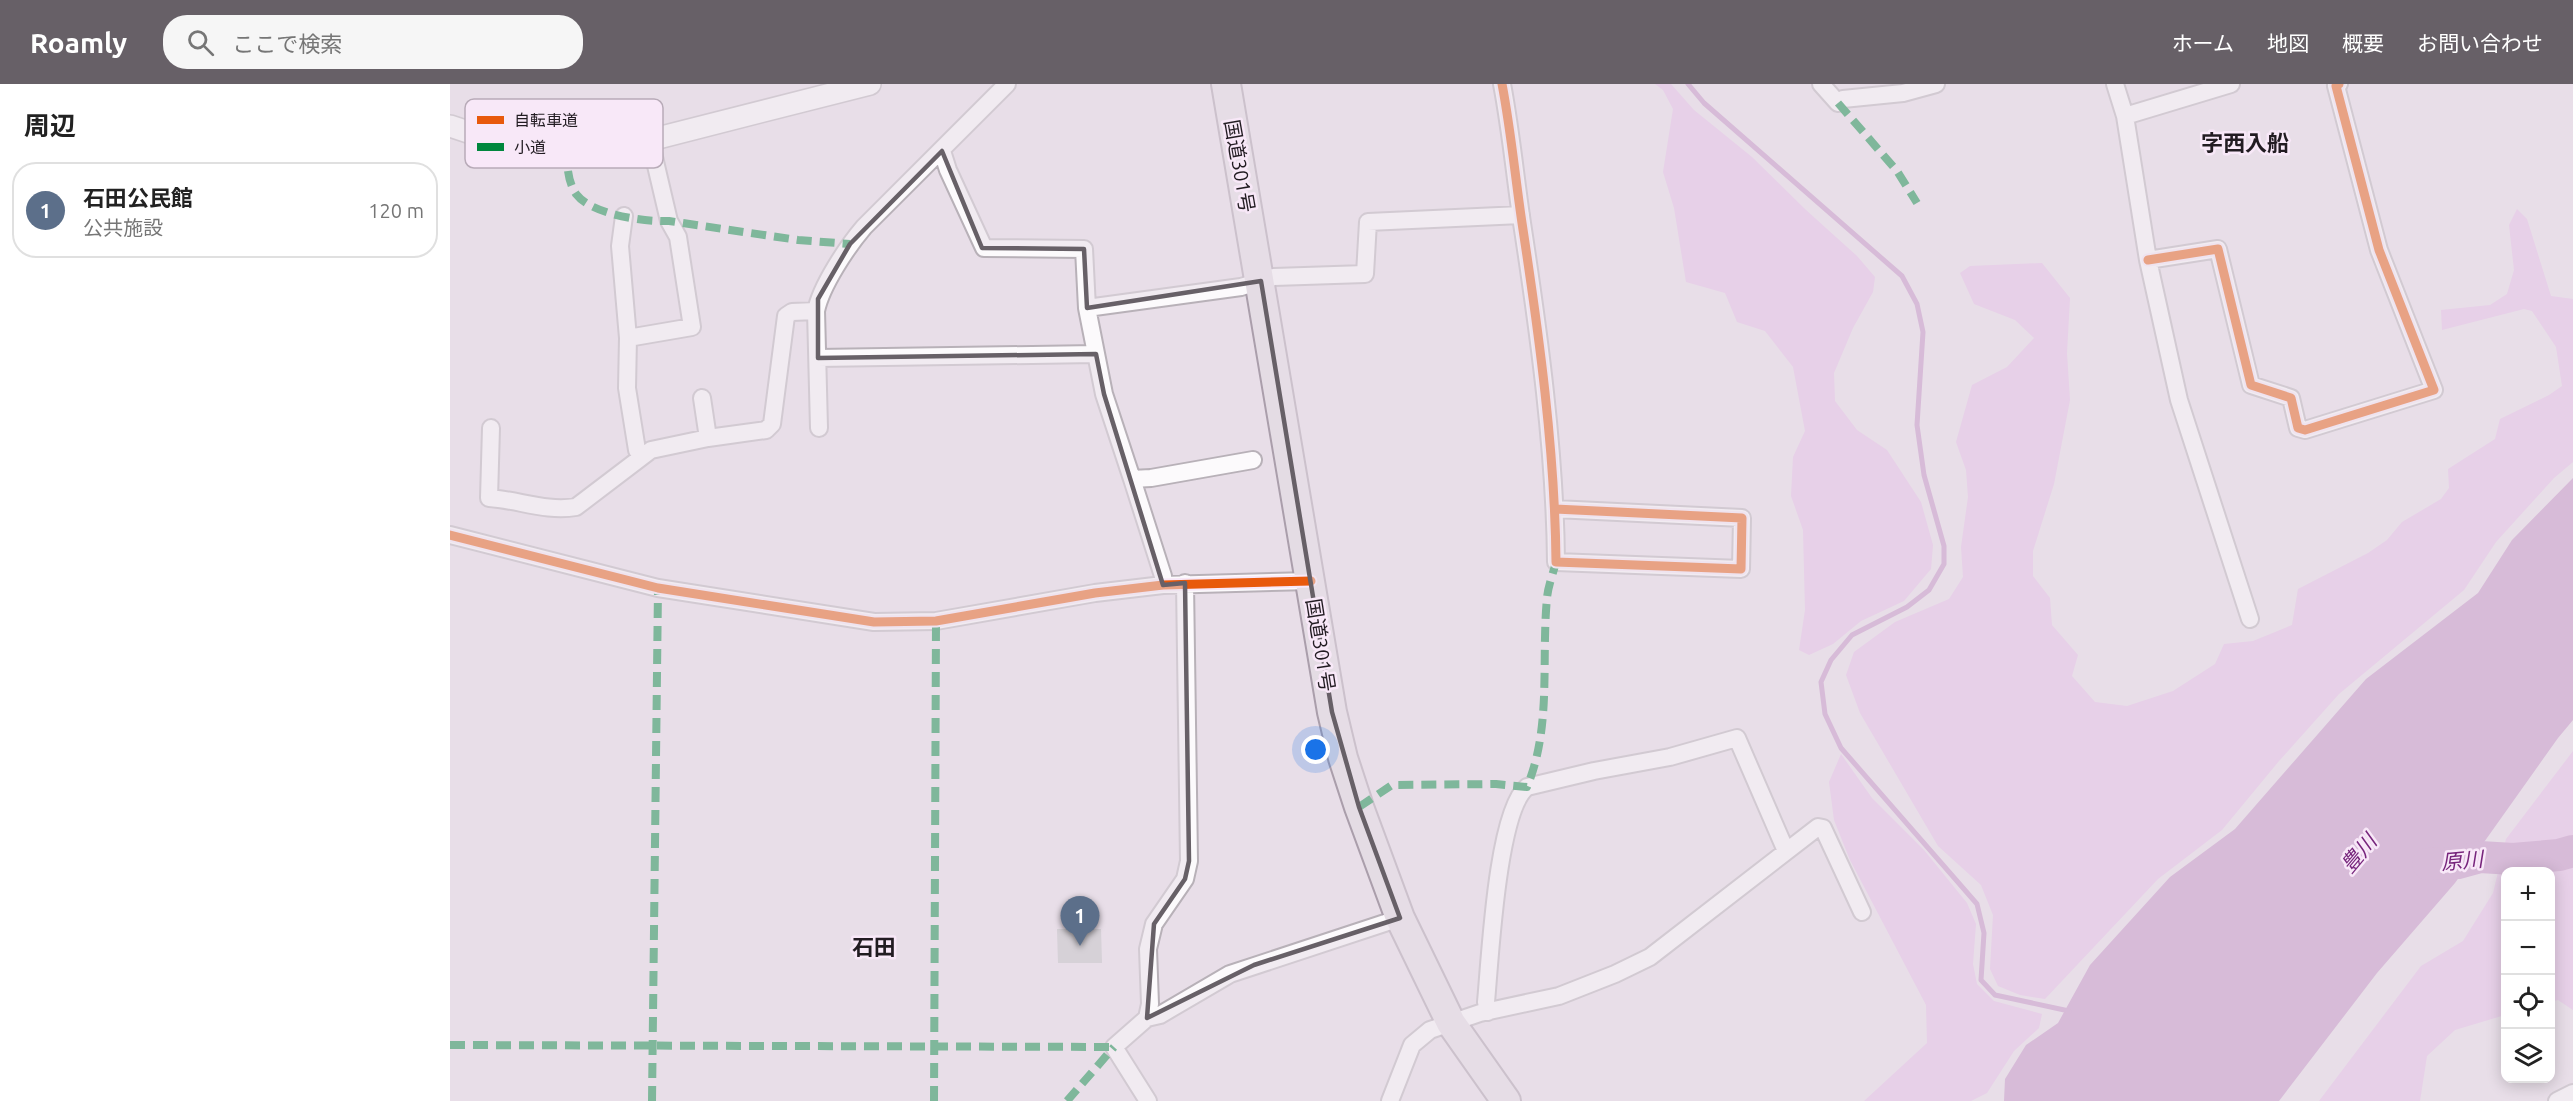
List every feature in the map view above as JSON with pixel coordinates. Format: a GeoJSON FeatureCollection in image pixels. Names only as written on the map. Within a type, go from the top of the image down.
{"type":"FeatureCollection","features":[{"type":"Feature","properties":{"kind":"highway","name":"国道301号"},"geometry":{"type":"LineString","coordinates":[[1226,84],[1332,712],[1343,758],[1374,852],[1400,918],[1451,1023],[1506,1101]]}},
{"type":"Feature","properties":{"kind":"street"},"geometry":{"type":"LineString","coordinates":[[663,137],[870,84]]}},
{"type":"Feature","properties":{"kind":"street"},"geometry":{"type":"LineString","coordinates":[[819,428],[816,311],[818,299],[850,244],[1006,84]]}},
{"type":"Feature","properties":{"kind":"street"},"geometry":{"type":"LineString","coordinates":[[1502,84],[1513,141],[1537,326],[1555,509],[1556,562],[1741,569],[1742,518],[1555,509]]}},
{"type":"Feature","properties":{"kind":"street"},"geometry":{"type":"LineString","coordinates":[[1821,84],[1838,103],[1843,99],[1903,93],[1936,84]]}},
{"type":"Feature","properties":{"kind":"street"},"geometry":{"type":"LineString","coordinates":[[2115,84],[2125,116],[2148,260],[2179,400],[2250,619]]}},
{"type":"Feature","properties":{"kind":"street"},"geometry":{"type":"LineString","coordinates":[[2148,260],[2218,249],[2251,385],[2291,398],[2298,428],[2305,430],[2434,390],[2379,250],[2336,86],[2340,84]]}},
{"type":"Feature","properties":{"kind":"street"},"geometry":{"type":"LineString","coordinates":[[2125,116],[2222,85]]}},
{"type":"Feature","properties":{"kind":"street"},"geometry":{"type":"LineString","coordinates":[[450,126],[465,131]]}},
{"type":"Feature","properties":{"kind":"street"},"geometry":{"type":"LineString","coordinates":[[942,151],[948,170],[984,248],[1084,249],[1087,308],[1104,394],[1163,576],[1163,585]]}},
{"type":"Feature","properties":{"kind":"street"},"geometry":{"type":"LineString","coordinates":[[628,338],[692,327],[678,237],[669,220],[657,168]]}},
{"type":"Feature","properties":{"kind":"street"},"geometry":{"type":"LineString","coordinates":[[1087,308],[1241,287],[1274,277],[1365,274],[1368,222],[1521,215]]}},
{"type":"Feature","properties":{"kind":"street"},"geometry":{"type":"LineString","coordinates":[[624,216],[620,246],[628,338],[627,388],[637,450],[641,456]]}},
{"type":"Feature","properties":{"kind":"street"},"geometry":{"type":"LineString","coordinates":[[491,428],[489,498],[505,499],[550,509],[576,507],[651,450],[708,438],[766,430],[772,424],[786,316],[792,312],[816,311]]}},
{"type":"Feature","properties":{"kind":"street"},"geometry":{"type":"LineString","coordinates":[[818,358],[1096,354]]}},
{"type":"Feature","properties":{"kind":"street"},"geometry":{"type":"LineString","coordinates":[[702,398],[708,438]]}},
{"type":"Feature","properties":{"kind":"street"},"geometry":{"type":"LineString","coordinates":[[1132,479],[1152,478],[1253,460]]}},
{"type":"Feature","properties":{"kind":"street"},"geometry":{"type":"LineString","coordinates":[[450,536],[658,588],[873,622],[936,621],[1095,593],[1163,585],[1311,581]]}},
{"type":"Feature","properties":{"kind":"street"},"geometry":{"type":"LineString","coordinates":[[1147,1018],[1150,1004],[1148,949],[1154,924],[1185,879],[1190,861],[1185,583]]}},
{"type":"Feature","properties":{"kind":"street"},"geometry":{"type":"LineString","coordinates":[[1488,1012],[1486,1002],[1498,880],[1505,837],[1521,792],[1527,787],[1594,771],[1670,757],[1737,738],[1786,851]]}},
{"type":"Feature","properties":{"kind":"street"},"geometry":{"type":"LineString","coordinates":[[1390,1101],[1412,1045],[1430,1030],[1488,1012],[1559,996],[1615,974],[1650,957],[1818,826],[1823,828],[1862,912]]}},
{"type":"Feature","properties":{"kind":"street"},"geometry":{"type":"LineString","coordinates":[[1148,1101],[1114,1047],[1147,1018],[1160,1015],[1230,974],[1400,918]]}},
{"type":"Feature","properties":{"kind":"street"},"geometry":{"type":"LineString","coordinates":[[2557,1101],[2573,1093]]}},
{"type":"Feature","properties":{"kind":"highlighted area"},"geometry":{"type":"Polygon","coordinates":[[[942,151],[982,248],[1084,249],[1087,308],[1261,281],[1332,712],[1359,807],[1400,918],[1254,965],[1147,1018],[1154,924],[1185,879],[1189,861],[1185,583],[1163,585],[1104,394],[1096,354],[818,358],[818,299],[850,244],[942,151]]]}},
{"type":"Feature","properties":{"kind":"shaded area"},"geometry":{"type":"Polygon","coordinates":[[[1655,84],[1671,84],[1694,110],[1752,157],[1857,256],[1875,277],[1873,292],[1853,328],[1834,373],[1835,401],[1857,430],[1887,450],[1921,502],[1933,545],[1931,569],[1904,601],[1861,621],[1833,644],[1809,655],[1799,650],[1805,610],[1803,530],[1791,496],[1793,457],[1805,431],[1793,367],[1765,331],[1737,322],[1725,293],[1686,282],[1674,208],[1663,172],[1673,109],[1663,90],[1655,84]]]}},
{"type":"Feature","properties":{"kind":"shaded area"},"geometry":{"type":"Polygon","coordinates":[[[2517,209],[2527,219],[2551,296],[2573,299],[2573,462],[2554,478],[2496,542],[2464,590],[2339,694],[2222,830],[2158,879],[2045,999],[2020,995],[1998,986],[1990,969],[1993,915],[1981,885],[1938,846],[1860,713],[1846,675],[1854,652],[1895,622],[1949,599],[1963,577],[1961,547],[1968,497],[1966,470],[1956,442],[1972,385],[2007,367],[2034,338],[2015,320],[1974,304],[1960,273],[1970,266],[2042,263],[2070,298],[2067,353],[2070,400],[2054,484],[2033,551],[2033,576],[2050,598],[2052,625],[2078,655],[2072,676],[2095,702],[2127,706],[2173,691],[2215,664],[2224,644],[2253,641],[2292,625],[2298,589],[2368,553],[2387,540],[2402,522],[2441,499],[2449,488],[2448,469],[2495,439],[2500,419],[2549,395],[2562,386],[2556,347],[2532,311],[2524,309],[2442,330],[2441,310],[2490,305],[2507,294],[2514,270],[2509,225],[2517,209]]]}},
{"type":"Feature","properties":{"kind":"shaded area"},"geometry":{"type":"Polygon","coordinates":[[[2573,751],[2573,1010],[2558,1000],[2555,1001],[2555,867],[2501,867],[2501,1016],[2455,1030],[2427,1056],[2420,1101],[2319,1101],[2421,966],[2463,941],[2493,893],[2506,839],[2573,751]]]}},
{"type":"Feature","properties":{"kind":"shaded area"},"geometry":{"type":"Polygon","coordinates":[[[1841,754],[1872,798],[1924,850],[1967,903],[1976,924],[1973,964],[1977,984],[1994,1001],[2042,1014],[2039,1028],[2014,1051],[1987,1093],[1971,1101],[1864,1101],[1927,1043],[1926,1005],[1850,860],[1834,820],[1829,782],[1841,754]]]}},
{"type":"Feature","properties":{"kind":"water","name":"豊川"},"geometry":{"type":"Polygon","coordinates":[[[2573,478],[2573,720],[2455,883],[2377,973],[2279,1101],[2004,1101],[2005,1079],[2026,1045],[2058,1023],[2090,965],[2170,877],[2235,829],[2366,679],[2478,593],[2512,540],[2573,478]]]}},
{"type":"Feature","properties":{"kind":"building"},"geometry":{"type":"Polygon","coordinates":[[[1057,929],[1101,929],[1102,963],[1058,963],[1057,929]]]}},
{"type":"Feature","properties":{"kind":"waterway"},"geometry":{"type":"LineString","coordinates":[[1688,84],[1704,103],[1902,276],[1917,304],[1923,332],[1917,425],[1924,475],[1944,546],[1944,564],[1929,590],[1907,607],[1852,635],[1831,660],[1821,682],[1825,714],[1841,748],[1977,904],[1984,933],[1981,980],[1995,995],[2069,1011]]}},
{"type":"Feature","properties":{"kind":"waterway","name":"原川"},"geometry":{"type":"LineString","coordinates":[[2428,864],[2458,863],[2480,857],[2513,859],[2559,855],[2573,851]]}},
{"type":"Feature","properties":{"kind":"marked path"},"geometry":{"type":"LineString","coordinates":[[1838,103],[1897,171],[1917,203]]}},
{"type":"Feature","properties":{"kind":"marked path"},"geometry":{"type":"LineString","coordinates":[[567,168],[576,194],[594,207],[620,216],[798,240],[850,244]]}},
{"type":"Feature","properties":{"kind":"marked path"},"geometry":{"type":"LineString","coordinates":[[1359,807],[1392,785],[1496,784],[1527,787],[1540,741],[1543,717],[1547,598],[1556,562]]}},
{"type":"Feature","properties":{"kind":"marked path"},"geometry":{"type":"LineString","coordinates":[[652,1101],[658,588]]}},
{"type":"Feature","properties":{"kind":"marked path"},"geometry":{"type":"LineString","coordinates":[[934,1101],[936,621]]}},
{"type":"Feature","properties":{"kind":"marked path"},"geometry":{"type":"LineString","coordinates":[[450,1045],[1114,1047]]}},
{"type":"Feature","properties":{"kind":"marked path"},"geometry":{"type":"LineString","coordinates":[[1067,1101],[1114,1047]]}},
{"type":"Feature","properties":{"kind":"cycle path"},"geometry":{"type":"LineString","coordinates":[[1502,84],[1545,392],[1553,478],[1556,562],[1741,569],[1742,518],[1555,509]]}},
{"type":"Feature","properties":{"kind":"cycle path"},"geometry":{"type":"LineString","coordinates":[[2148,260],[2218,249],[2251,385],[2291,398],[2298,428],[2305,430],[2434,390],[2379,250],[2336,86],[2339,84]]}},
{"type":"Feature","properties":{"kind":"cycle path"},"geometry":{"type":"LineString","coordinates":[[450,535],[658,588],[874,622],[936,621],[1095,593],[1163,585],[1311,581]]}},
{"type":"Feature","properties":{"kind":"place","name":"石田公民館"},"geometry":{"type":"Point","coordinates":[1080,946]}},
{"type":"Feature","properties":{"kind":"district","name":"字西入船"},"geometry":{"type":"Point","coordinates":[2245,142]}},
{"type":"Feature","properties":{"kind":"district","name":"石田"},"geometry":{"type":"Point","coordinates":[874,946]}}]}
